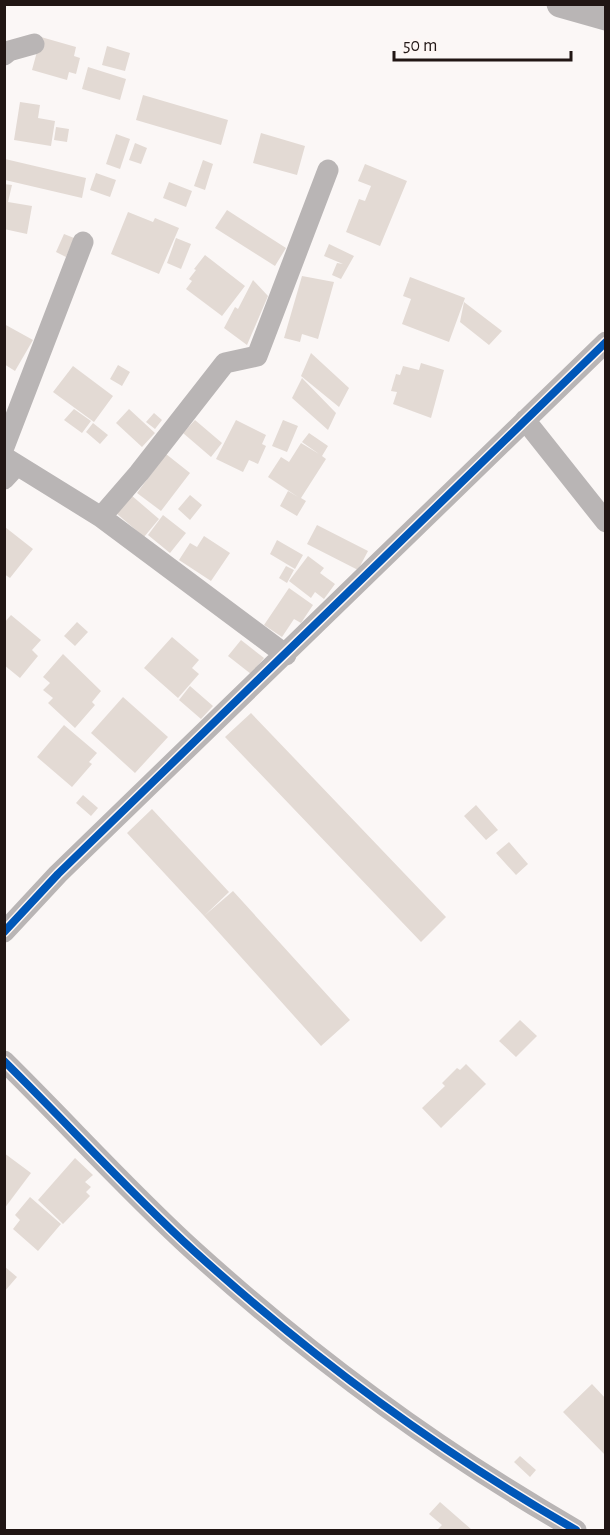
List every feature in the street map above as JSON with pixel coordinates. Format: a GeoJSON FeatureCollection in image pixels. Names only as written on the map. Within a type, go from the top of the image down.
{"type":"FeatureCollection","features":[{"type":"Feature","properties":{"kind":"street"},"geometry":{"type":"LineString","coordinates":[[560,4],[606,16]]}},
{"type":"Feature","properties":{"kind":"street"},"geometry":{"type":"LineString","coordinates":[[4,55],[9,51],[34,44]]}},
{"type":"Feature","properties":{"kind":"street"},"geometry":{"type":"LineString","coordinates":[[101,517],[225,363],[257,356],[328,170]]}},
{"type":"Feature","properties":{"kind":"street"},"geometry":{"type":"LineString","coordinates":[[4,447],[83,242]]}},
{"type":"Feature","properties":{"kind":"street"},"geometry":{"type":"LineString","coordinates":[[4,932],[58,874],[606,342]]}},
{"type":"Feature","properties":{"kind":"street"},"geometry":{"type":"LineString","coordinates":[[525,420],[606,522]]}},
{"type":"Feature","properties":{"kind":"street"},"geometry":{"type":"LineString","coordinates":[[9,467],[101,517],[286,655]]}},
{"type":"Feature","properties":{"kind":"street"},"geometry":{"type":"LineString","coordinates":[[4,1061],[194,1250],[292,1334],[441,1445],[576,1530]]}},
{"type":"Feature","properties":{"kind":"building"},"geometry":{"type":"Polygon","coordinates":[[[41,37],[76,47],[74,56],[80,58],[76,74],[69,72],[67,80],[32,70],[41,37]]]}},
{"type":"Feature","properties":{"kind":"building"},"geometry":{"type":"Polygon","coordinates":[[[107,46],[130,53],[125,71],[102,65],[107,46]]]}},
{"type":"Feature","properties":{"kind":"building"},"geometry":{"type":"Polygon","coordinates":[[[88,67],[126,79],[120,100],[82,89],[88,67]]]}},
{"type":"Feature","properties":{"kind":"building"},"geometry":{"type":"Polygon","coordinates":[[[143,95],[228,120],[221,145],[136,120],[143,95]]]}},
{"type":"Feature","properties":{"kind":"building"},"geometry":{"type":"Polygon","coordinates":[[[20,102],[40,105],[38,118],[55,121],[51,146],[14,140],[20,102]]]}},
{"type":"Feature","properties":{"kind":"building"},"geometry":{"type":"Polygon","coordinates":[[[56,127],[69,129],[67,142],[54,140],[56,127]]]}},
{"type":"Feature","properties":{"kind":"building"},"geometry":{"type":"Polygon","coordinates":[[[261,133],[305,146],[297,175],[253,163],[261,133]]]}},
{"type":"Feature","properties":{"kind":"building"},"geometry":{"type":"Polygon","coordinates":[[[116,134],[130,139],[120,169],[106,164],[116,134]]]}},
{"type":"Feature","properties":{"kind":"building"},"geometry":{"type":"Polygon","coordinates":[[[135,143],[147,148],[141,164],[129,160],[135,143]]]}},
{"type":"Feature","properties":{"kind":"building"},"geometry":{"type":"Polygon","coordinates":[[[5,159],[86,178],[82,198],[5,180],[5,159]]]}},
{"type":"Feature","properties":{"kind":"building"},"geometry":{"type":"Polygon","coordinates":[[[203,160],[213,164],[205,190],[194,186],[203,160]]]}},
{"type":"Feature","properties":{"kind":"building"},"geometry":{"type":"Polygon","coordinates":[[[365,164],[407,181],[380,246],[346,232],[359,199],[365,201],[371,186],[358,181],[365,164]]]}},
{"type":"Feature","properties":{"kind":"building"},"geometry":{"type":"Polygon","coordinates":[[[96,173],[116,180],[110,197],[90,190],[96,173]]]}},
{"type":"Feature","properties":{"kind":"building"},"geometry":{"type":"Polygon","coordinates":[[[169,182],[192,191],[186,207],[163,198],[169,182]]]}},
{"type":"Feature","properties":{"kind":"building"},"geometry":{"type":"Polygon","coordinates":[[[4,184],[12,185],[8,202],[32,206],[27,234],[4,229],[4,184]]]}},
{"type":"Feature","properties":{"kind":"building"},"geometry":{"type":"Polygon","coordinates":[[[227,210],[286,248],[275,266],[215,228],[227,210]]]}},
{"type":"Feature","properties":{"kind":"building"},"geometry":{"type":"Polygon","coordinates":[[[128,212],[153,222],[155,218],[179,228],[159,274],[111,254],[128,212]]]}},
{"type":"Feature","properties":{"kind":"building"},"geometry":{"type":"Polygon","coordinates":[[[64,234],[74,238],[66,257],[56,252],[64,234]]]}},
{"type":"Feature","properties":{"kind":"building"},"geometry":{"type":"Polygon","coordinates":[[[176,238],[191,244],[181,269],[167,263],[176,238]]]}},
{"type":"Feature","properties":{"kind":"building"},"geometry":{"type":"Polygon","coordinates":[[[329,244],[354,256],[341,279],[332,275],[337,263],[343,264],[324,256],[329,244]]]}},
{"type":"Feature","properties":{"kind":"building"},"geometry":{"type":"Polygon","coordinates":[[[205,255],[245,286],[222,316],[186,289],[192,281],[189,279],[196,270],[194,269],[205,255]]]}},
{"type":"Feature","properties":{"kind":"building"},"geometry":{"type":"Polygon","coordinates":[[[302,276],[334,282],[318,339],[302,334],[300,342],[284,338],[302,276]]]}},
{"type":"Feature","properties":{"kind":"building"},"geometry":{"type":"Polygon","coordinates":[[[410,277],[465,298],[449,342],[402,324],[411,299],[403,296],[410,277]]]}},
{"type":"Feature","properties":{"kind":"building"},"geometry":{"type":"Polygon","coordinates":[[[253,280],[268,296],[247,345],[224,328],[235,307],[238,309],[253,280]]]}},
{"type":"Feature","properties":{"kind":"building"},"geometry":{"type":"Polygon","coordinates":[[[464,302],[502,331],[489,345],[460,322],[464,302]]]}},
{"type":"Feature","properties":{"kind":"building"},"geometry":{"type":"Polygon","coordinates":[[[4,324],[33,340],[15,371],[4,364],[4,324]]]}},
{"type":"Feature","properties":{"kind":"building"},"geometry":{"type":"Polygon","coordinates":[[[311,353],[349,388],[339,407],[301,376],[311,353]]]}},
{"type":"Feature","properties":{"kind":"building"},"geometry":{"type":"Polygon","coordinates":[[[421,363],[444,370],[431,418],[393,404],[397,392],[391,391],[396,374],[400,375],[403,366],[419,370],[421,363]]]}},
{"type":"Feature","properties":{"kind":"building"},"geometry":{"type":"Polygon","coordinates":[[[118,365],[130,372],[122,386],[110,379],[118,365]]]}},
{"type":"Feature","properties":{"kind":"building"},"geometry":{"type":"Polygon","coordinates":[[[73,366],[113,396],[94,422],[53,392],[73,366]]]}},
{"type":"Feature","properties":{"kind":"building"},"geometry":{"type":"Polygon","coordinates":[[[302,378],[336,413],[328,430],[292,398],[302,378]]]}},
{"type":"Feature","properties":{"kind":"building"},"geometry":{"type":"Polygon","coordinates":[[[74,409],[91,421],[82,433],[64,420],[74,409]]]}},
{"type":"Feature","properties":{"kind":"building"},"geometry":{"type":"Polygon","coordinates":[[[129,409],[155,433],[142,447],[116,423],[129,409]]]}},
{"type":"Feature","properties":{"kind":"building"},"geometry":{"type":"Polygon","coordinates":[[[154,413],[162,420],[155,429],[146,422],[154,413]]]}},
{"type":"Feature","properties":{"kind":"building"},"geometry":{"type":"Polygon","coordinates":[[[195,420],[222,443],[211,457],[183,433],[195,420]]]}},
{"type":"Feature","properties":{"kind":"building"},"geometry":{"type":"Polygon","coordinates":[[[236,420],[266,435],[262,444],[266,446],[258,464],[249,460],[243,472],[216,459],[236,420]]]}},
{"type":"Feature","properties":{"kind":"building"},"geometry":{"type":"Polygon","coordinates":[[[283,420],[298,426],[287,452],[272,446],[283,420]]]}},
{"type":"Feature","properties":{"kind":"building"},"geometry":{"type":"Polygon","coordinates":[[[93,423],[108,435],[100,444],[86,432],[93,423]]]}},
{"type":"Feature","properties":{"kind":"building"},"geometry":{"type":"Polygon","coordinates":[[[309,433],[328,446],[322,456],[326,459],[301,498],[306,501],[297,516],[280,506],[288,491],[298,497],[268,477],[281,457],[289,462],[301,443],[319,454],[302,442],[309,433]]]}},
{"type":"Feature","properties":{"kind":"building"},"geometry":{"type":"Polygon","coordinates":[[[166,454],[190,473],[161,511],[137,493],[166,454]]]}},
{"type":"Feature","properties":{"kind":"building"},"geometry":{"type":"Polygon","coordinates":[[[131,495],[159,519],[144,537],[116,513],[131,495]]]}},
{"type":"Feature","properties":{"kind":"building"},"geometry":{"type":"Polygon","coordinates":[[[190,495],[202,505],[190,520],[178,509],[190,495]]]}},
{"type":"Feature","properties":{"kind":"building"},"geometry":{"type":"Polygon","coordinates":[[[163,515],[186,533],[170,553],[148,535],[163,515]]]}},
{"type":"Feature","properties":{"kind":"building"},"geometry":{"type":"Polygon","coordinates":[[[317,525],[368,551],[358,570],[307,544],[317,525]]]}},
{"type":"Feature","properties":{"kind":"building"},"geometry":{"type":"Polygon","coordinates":[[[5,527],[33,549],[10,578],[4,574],[5,527]]]}},
{"type":"Feature","properties":{"kind":"building"},"geometry":{"type":"Polygon","coordinates":[[[204,536],[230,553],[211,581],[179,560],[190,543],[197,547],[204,536]]]}},
{"type":"Feature","properties":{"kind":"building"},"geometry":{"type":"Polygon","coordinates":[[[277,540],[303,555],[295,569],[270,554],[277,540]]]}},
{"type":"Feature","properties":{"kind":"building"},"geometry":{"type":"Polygon","coordinates":[[[308,556],[324,568],[320,573],[335,584],[324,599],[315,592],[311,598],[289,581],[308,556]]]}},
{"type":"Feature","properties":{"kind":"building"},"geometry":{"type":"Polygon","coordinates":[[[286,566],[294,570],[287,583],[279,578],[286,566]]]}},
{"type":"Feature","properties":{"kind":"building"},"geometry":{"type":"Polygon","coordinates":[[[289,588],[313,605],[301,623],[294,619],[282,637],[264,625],[289,588]]]}},
{"type":"Feature","properties":{"kind":"building"},"geometry":{"type":"Polygon","coordinates":[[[11,615],[41,640],[32,650],[38,656],[20,678],[4,665],[4,623],[11,615]]]}},
{"type":"Feature","properties":{"kind":"building"},"geometry":{"type":"Polygon","coordinates":[[[77,622],[88,632],[75,646],[64,636],[77,622]]]}},
{"type":"Feature","properties":{"kind":"building"},"geometry":{"type":"Polygon","coordinates":[[[172,637],[199,660],[192,668],[199,674],[178,698],[144,668],[172,637]]]}},
{"type":"Feature","properties":{"kind":"building"},"geometry":{"type":"Polygon","coordinates":[[[241,640],[264,658],[251,674],[228,656],[241,640]]]}},
{"type":"Feature","properties":{"kind":"building"},"geometry":{"type":"Polygon","coordinates":[[[63,654],[101,691],[92,702],[95,705],[75,728],[48,703],[53,698],[43,690],[50,683],[43,677],[63,654]]]}},
{"type":"Feature","properties":{"kind":"building"},"geometry":{"type":"Polygon","coordinates":[[[190,686],[213,706],[201,719],[179,700],[190,686]]]}},
{"type":"Feature","properties":{"kind":"building"},"geometry":{"type":"Polygon","coordinates":[[[123,697],[168,737],[135,773],[91,733],[123,697]]]}},
{"type":"Feature","properties":{"kind":"building"},"geometry":{"type":"Polygon","coordinates":[[[251,713],[446,917],[421,942],[225,737],[251,713]]]}},
{"type":"Feature","properties":{"kind":"building"},"geometry":{"type":"Polygon","coordinates":[[[64,725],[97,753],[89,762],[92,764],[72,787],[37,757],[64,725]]]}},
{"type":"Feature","properties":{"kind":"building"},"geometry":{"type":"Polygon","coordinates":[[[83,795],[98,808],[91,816],[76,803],[83,795]]]}},
{"type":"Feature","properties":{"kind":"building"},"geometry":{"type":"Polygon","coordinates":[[[476,805],[498,830],[486,840],[464,816],[476,805]]]}},
{"type":"Feature","properties":{"kind":"building"},"geometry":{"type":"Polygon","coordinates":[[[152,809],[229,892],[204,916],[127,833],[152,809]]]}},
{"type":"Feature","properties":{"kind":"building"},"geometry":{"type":"Polygon","coordinates":[[[509,842],[528,864],[516,875],[496,853],[509,842]]]}},
{"type":"Feature","properties":{"kind":"building"},"geometry":{"type":"Polygon","coordinates":[[[233,891],[350,1020],[321,1046],[204,916],[233,891]]]}},
{"type":"Feature","properties":{"kind":"building"},"geometry":{"type":"Polygon","coordinates":[[[520,1020],[537,1036],[516,1057],[499,1041],[520,1020]]]}},
{"type":"Feature","properties":{"kind":"building"},"geometry":{"type":"Polygon","coordinates":[[[466,1064],[486,1084],[441,1128],[422,1108],[445,1086],[442,1083],[457,1068],[460,1070],[466,1064]]]}},
{"type":"Feature","properties":{"kind":"building"},"geometry":{"type":"Polygon","coordinates":[[[4,1153],[31,1173],[4,1209],[4,1153]]]}},
{"type":"Feature","properties":{"kind":"building"},"geometry":{"type":"Polygon","coordinates":[[[75,1158],[93,1175],[85,1182],[91,1187],[86,1192],[90,1196],[63,1224],[38,1200],[75,1158]]]}},
{"type":"Feature","properties":{"kind":"building"},"geometry":{"type":"Polygon","coordinates":[[[30,1197],[61,1224],[38,1251],[13,1229],[20,1220],[15,1215],[30,1197]]]}},
{"type":"Feature","properties":{"kind":"building"},"geometry":{"type":"Polygon","coordinates":[[[4,1266],[17,1277],[4,1292],[4,1266]]]}},
{"type":"Feature","properties":{"kind":"building"},"geometry":{"type":"Polygon","coordinates":[[[592,1384],[606,1399],[606,1456],[563,1412],[592,1384]]]}},
{"type":"Feature","properties":{"kind":"building"},"geometry":{"type":"Polygon","coordinates":[[[520,1456],[536,1470],[530,1477],[514,1462],[520,1456]]]}},
{"type":"Feature","properties":{"kind":"building"},"geometry":{"type":"Polygon","coordinates":[[[440,1502],[472,1530],[437,1530],[442,1525],[429,1514],[440,1502]]]}},
{"type":"Feature","properties":{"kind":"cycle path"},"geometry":{"type":"LineString","coordinates":[[4,932],[58,874],[606,342]]}},
{"type":"Feature","properties":{"kind":"cycle path"},"geometry":{"type":"LineString","coordinates":[[4,1061],[194,1251],[284,1328],[330,1365],[426,1435],[525,1500],[576,1530]]}}]}
